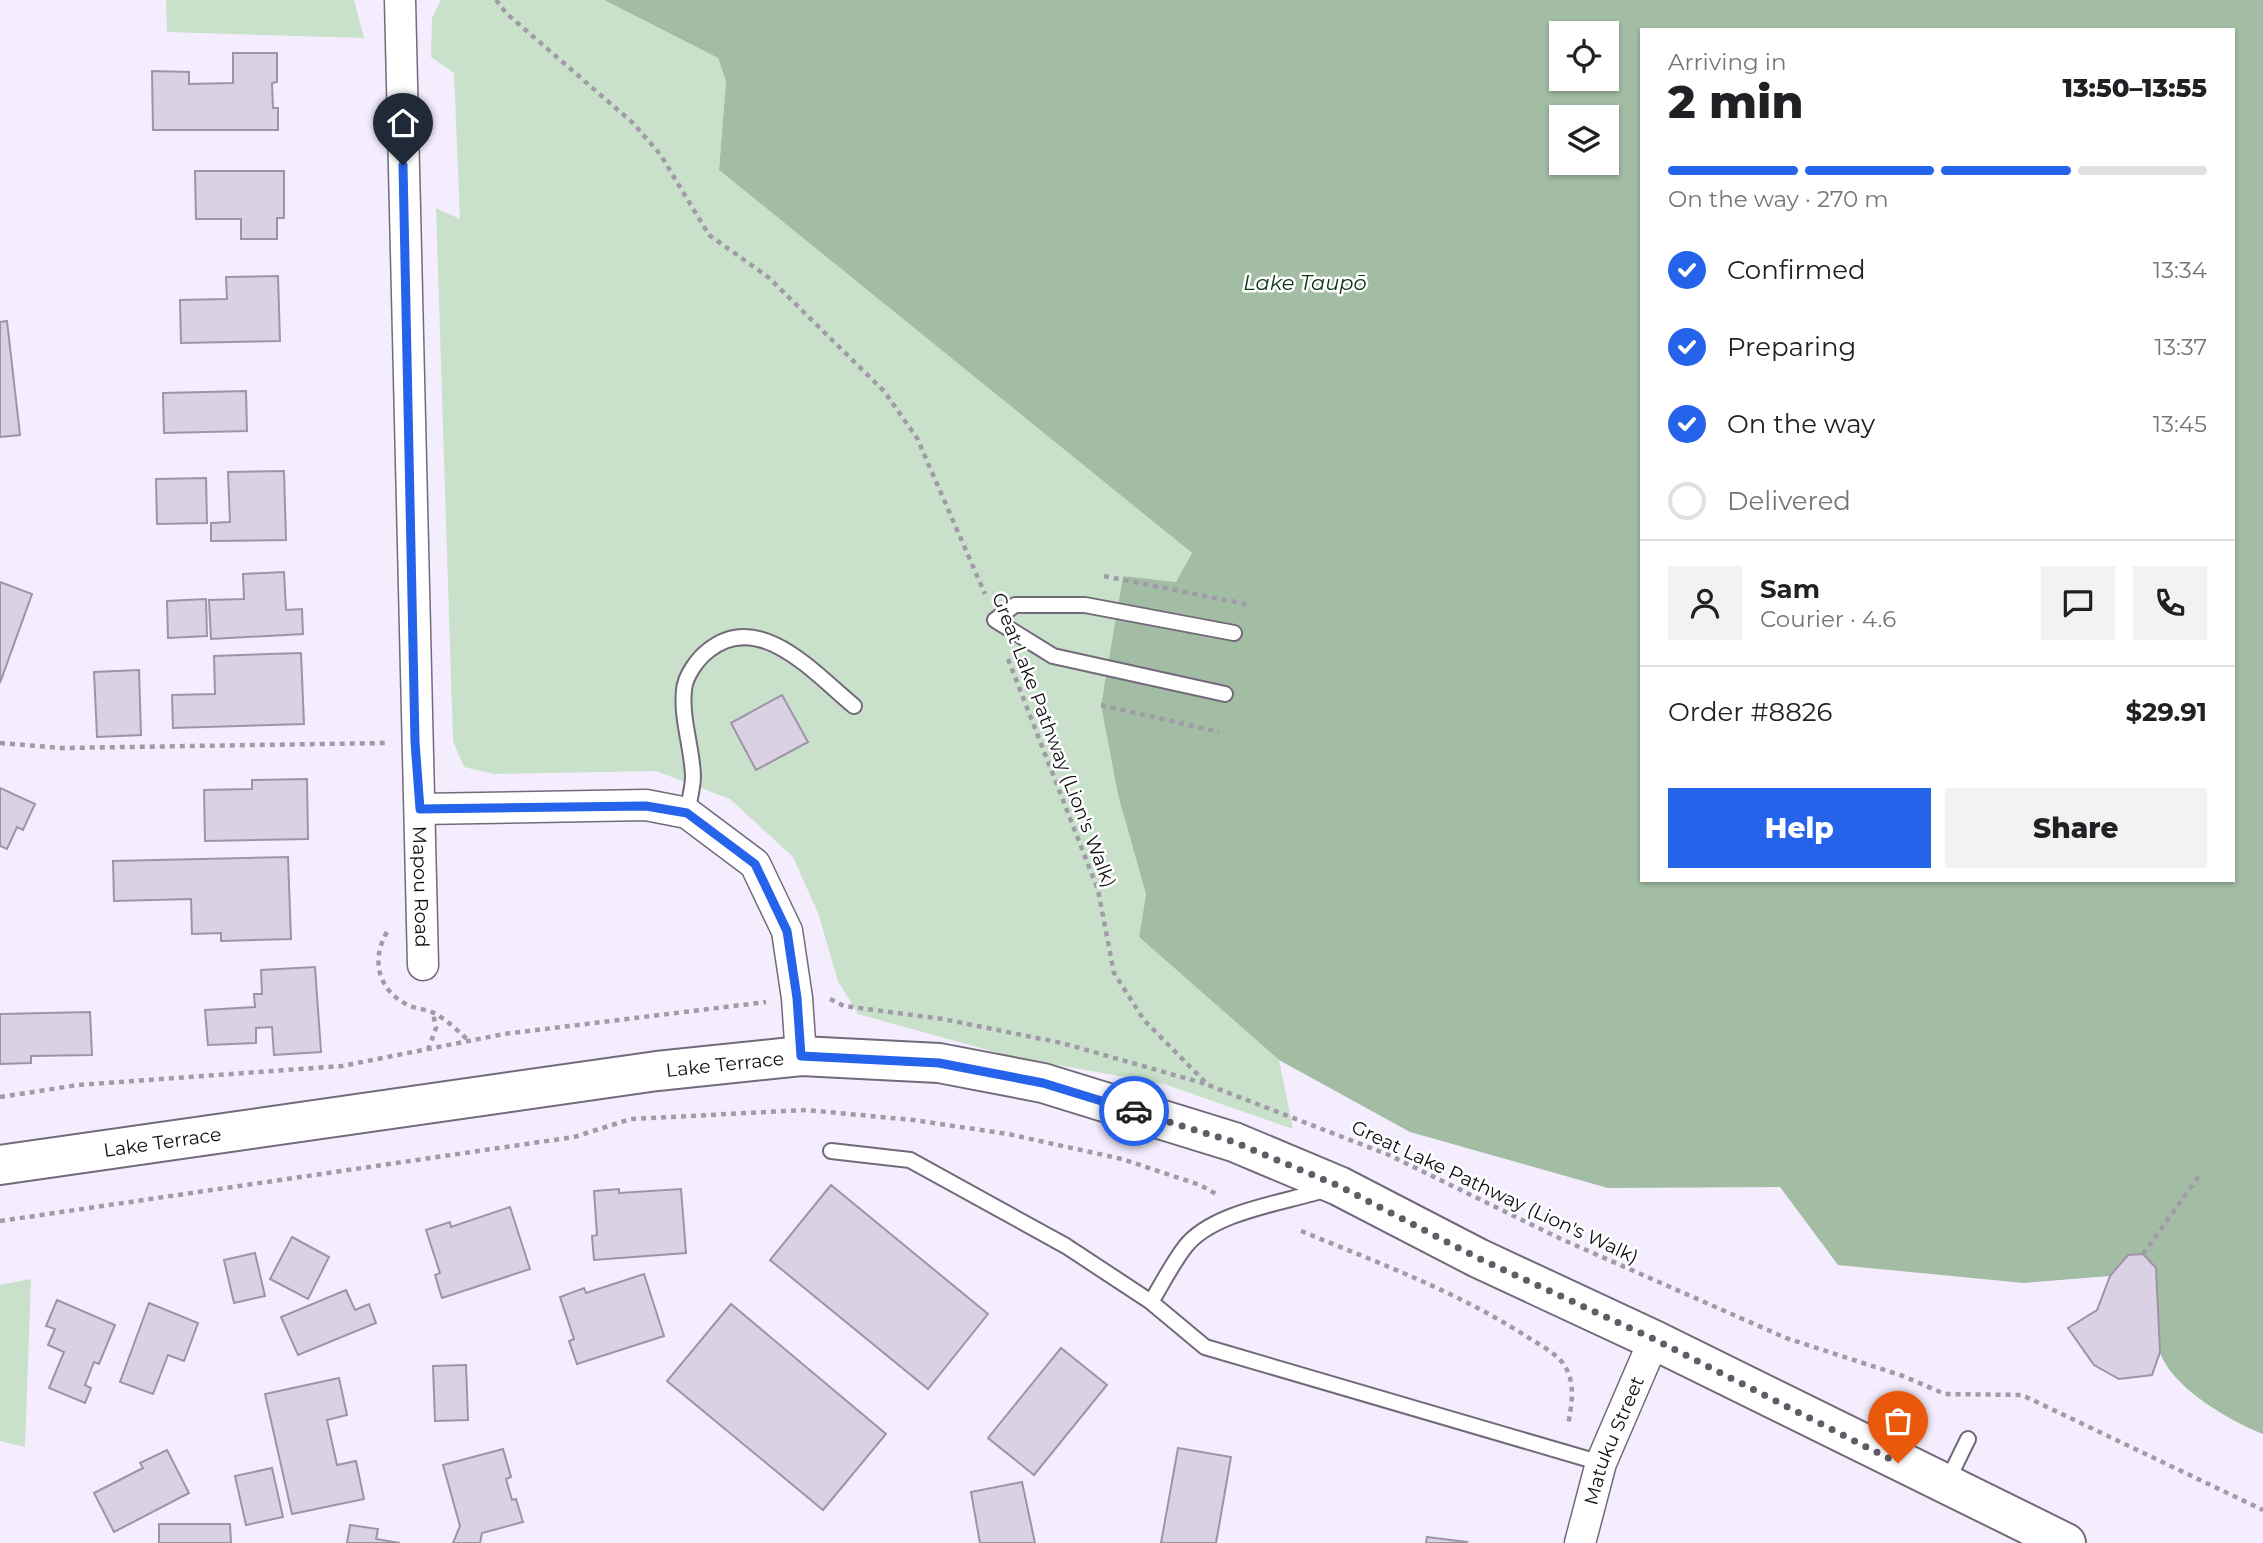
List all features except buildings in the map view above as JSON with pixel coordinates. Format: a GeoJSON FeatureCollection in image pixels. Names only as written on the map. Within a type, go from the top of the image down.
{"type":"FeatureCollection","features":[{"type":"Feature","properties":{"kind":"main road","name":"Lake Terrace"},"geometry":{"type":"LineString","coordinates":[[0,1165],[540,1086],[801,1056],[939,1063],[1043,1083],[1234,1142],[1339,1186],[1478,1258],[1654,1339],[2066,1543]]}},
{"type":"Feature","properties":{"kind":"street","name":"Mapou Road"},"geometry":{"type":"LineString","coordinates":[[400,0],[415,742],[420,809],[423,965]]}},
{"type":"Feature","properties":{"kind":"street","name":"Mapou Road"},"geometry":{"type":"LineString","coordinates":[[420,809],[646,806],[687,813],[755,864],[787,931],[797,998],[801,1056]]}},
{"type":"Feature","properties":{"kind":"street","name":"Matuku Street"},"geometry":{"type":"LineString","coordinates":[[1580,1543],[1601,1463],[1654,1339]]}},
{"type":"Feature","properties":{"kind":"lane"},"geometry":{"type":"LineString","coordinates":[[1224,694],[1053,656],[995,620],[1015,605],[1084,605],[1234,633]]}},
{"type":"Feature","properties":{"kind":"lane"},"geometry":{"type":"LineString","coordinates":[[687,813],[693,776],[684,687],[700,657],[723,639],[749,637],[779,644],[854,706]]}},
{"type":"Feature","properties":{"kind":"lane"},"geometry":{"type":"LineString","coordinates":[[831,1150],[910,1160],[1066,1246],[1151,1302],[1205,1347],[1601,1463]]}},
{"type":"Feature","properties":{"kind":"lane"},"geometry":{"type":"LineString","coordinates":[[1151,1302],[1186,1245],[1207,1228],[1234,1214],[1267,1208],[1339,1186]]}},
{"type":"Feature","properties":{"kind":"lane"},"geometry":{"type":"LineString","coordinates":[[1945,1484],[1968,1439]]}},
{"type":"Feature","properties":{"kind":"path","name":"Great Lake Pathway (Lion's Walk)"},"geometry":{"type":"LineString","coordinates":[[496,0],[506,13],[634,123],[660,154],[709,235],[768,277],[884,391],[917,439],[966,546],[1029,720],[1098,890],[1114,973],[1144,1020],[1208,1085],[1389,1156],[1559,1238],[1786,1338],[1903,1376],[1945,1394],[2022,1395],[2263,1510]]}},
{"type":"Feature","properties":{"kind":"path"},"geometry":{"type":"LineString","coordinates":[[1104,576],[1250,605]]}},
{"type":"Feature","properties":{"kind":"path"},"geometry":{"type":"LineString","coordinates":[[1101,705],[1219,732]]}},
{"type":"Feature","properties":{"kind":"path"},"geometry":{"type":"LineString","coordinates":[[0,743],[62,748],[415,742]]}},
{"type":"Feature","properties":{"kind":"path"},"geometry":{"type":"LineString","coordinates":[[0,1097],[78,1085],[342,1066],[469,1040],[797,998]]}},
{"type":"Feature","properties":{"kind":"path"},"geometry":{"type":"LineString","coordinates":[[428,1050],[436,1028],[433,1012],[469,1040]]}},
{"type":"Feature","properties":{"kind":"path"},"geometry":{"type":"LineString","coordinates":[[0,1221],[574,1137],[631,1119],[806,1110],[913,1120],[1020,1137],[1122,1159],[1200,1185],[1226,1199]]}},
{"type":"Feature","properties":{"kind":"path"},"geometry":{"type":"LineString","coordinates":[[2143,1254],[2199,1176]]}},
{"type":"Feature","properties":{"kind":"path"},"geometry":{"type":"LineString","coordinates":[[1301,1231],[1487,1311],[1552,1353],[1565,1365],[1570,1378],[1573,1397],[1567,1434]]}},
{"type":"Feature","properties":{"kind":"shaded area"},"geometry":{"type":"Polygon","coordinates":[[[166,0],[354,0],[364,38],[167,32],[166,0]]]}},
{"type":"Feature","properties":{"kind":"shaded area"},"geometry":{"type":"Polygon","coordinates":[[[441,0],[604,0],[718,58],[726,81],[719,170],[1192,553],[1176,582],[1123,576],[1101,705],[1118,795],[1146,896],[1139,937],[1279,1060],[1293,1129],[1164,1084],[1013,1057],[858,1014],[838,981],[818,913],[793,857],[730,799],[656,771],[494,774],[464,767],[453,741],[436,208],[460,219],[454,73],[431,57],[432,18],[441,0]]]}},
{"type":"Feature","properties":{"kind":"shaded area"},"geometry":{"type":"Polygon","coordinates":[[[31,1279],[25,1447],[0,1441],[0,1285],[31,1279]]]}},
{"type":"Feature","properties":{"kind":"water","name":"Lake Taupō"},"geometry":{"type":"Polygon","coordinates":[[[604,0],[2263,0],[2263,1434],[2235,1421],[2203,1401],[2176,1378],[2166,1365],[2157,1339],[2155,1277],[2143,1254],[2128,1255],[2110,1276],[2024,1283],[1838,1265],[1780,1187],[1608,1188],[1410,1132],[1279,1060],[1139,937],[1146,895],[1118,795],[1101,705],[1123,576],[1176,582],[1192,553],[719,170],[726,81],[718,58],[604,0]]]}},
{"type":"Feature","properties":{"kind":"way so far"},"geometry":{"type":"LineString","coordinates":[[1134,1111],[1234,1142],[1339,1186],[1478,1258],[1654,1339],[1898,1463]]}},
{"type":"Feature","properties":{"kind":"route"},"geometry":{"type":"LineString","coordinates":[[403,165],[415,742],[420,809],[646,806],[687,813],[755,864],[787,931],[797,998],[801,1056],[939,1063],[1043,1083],[1134,1111]]}}]}
